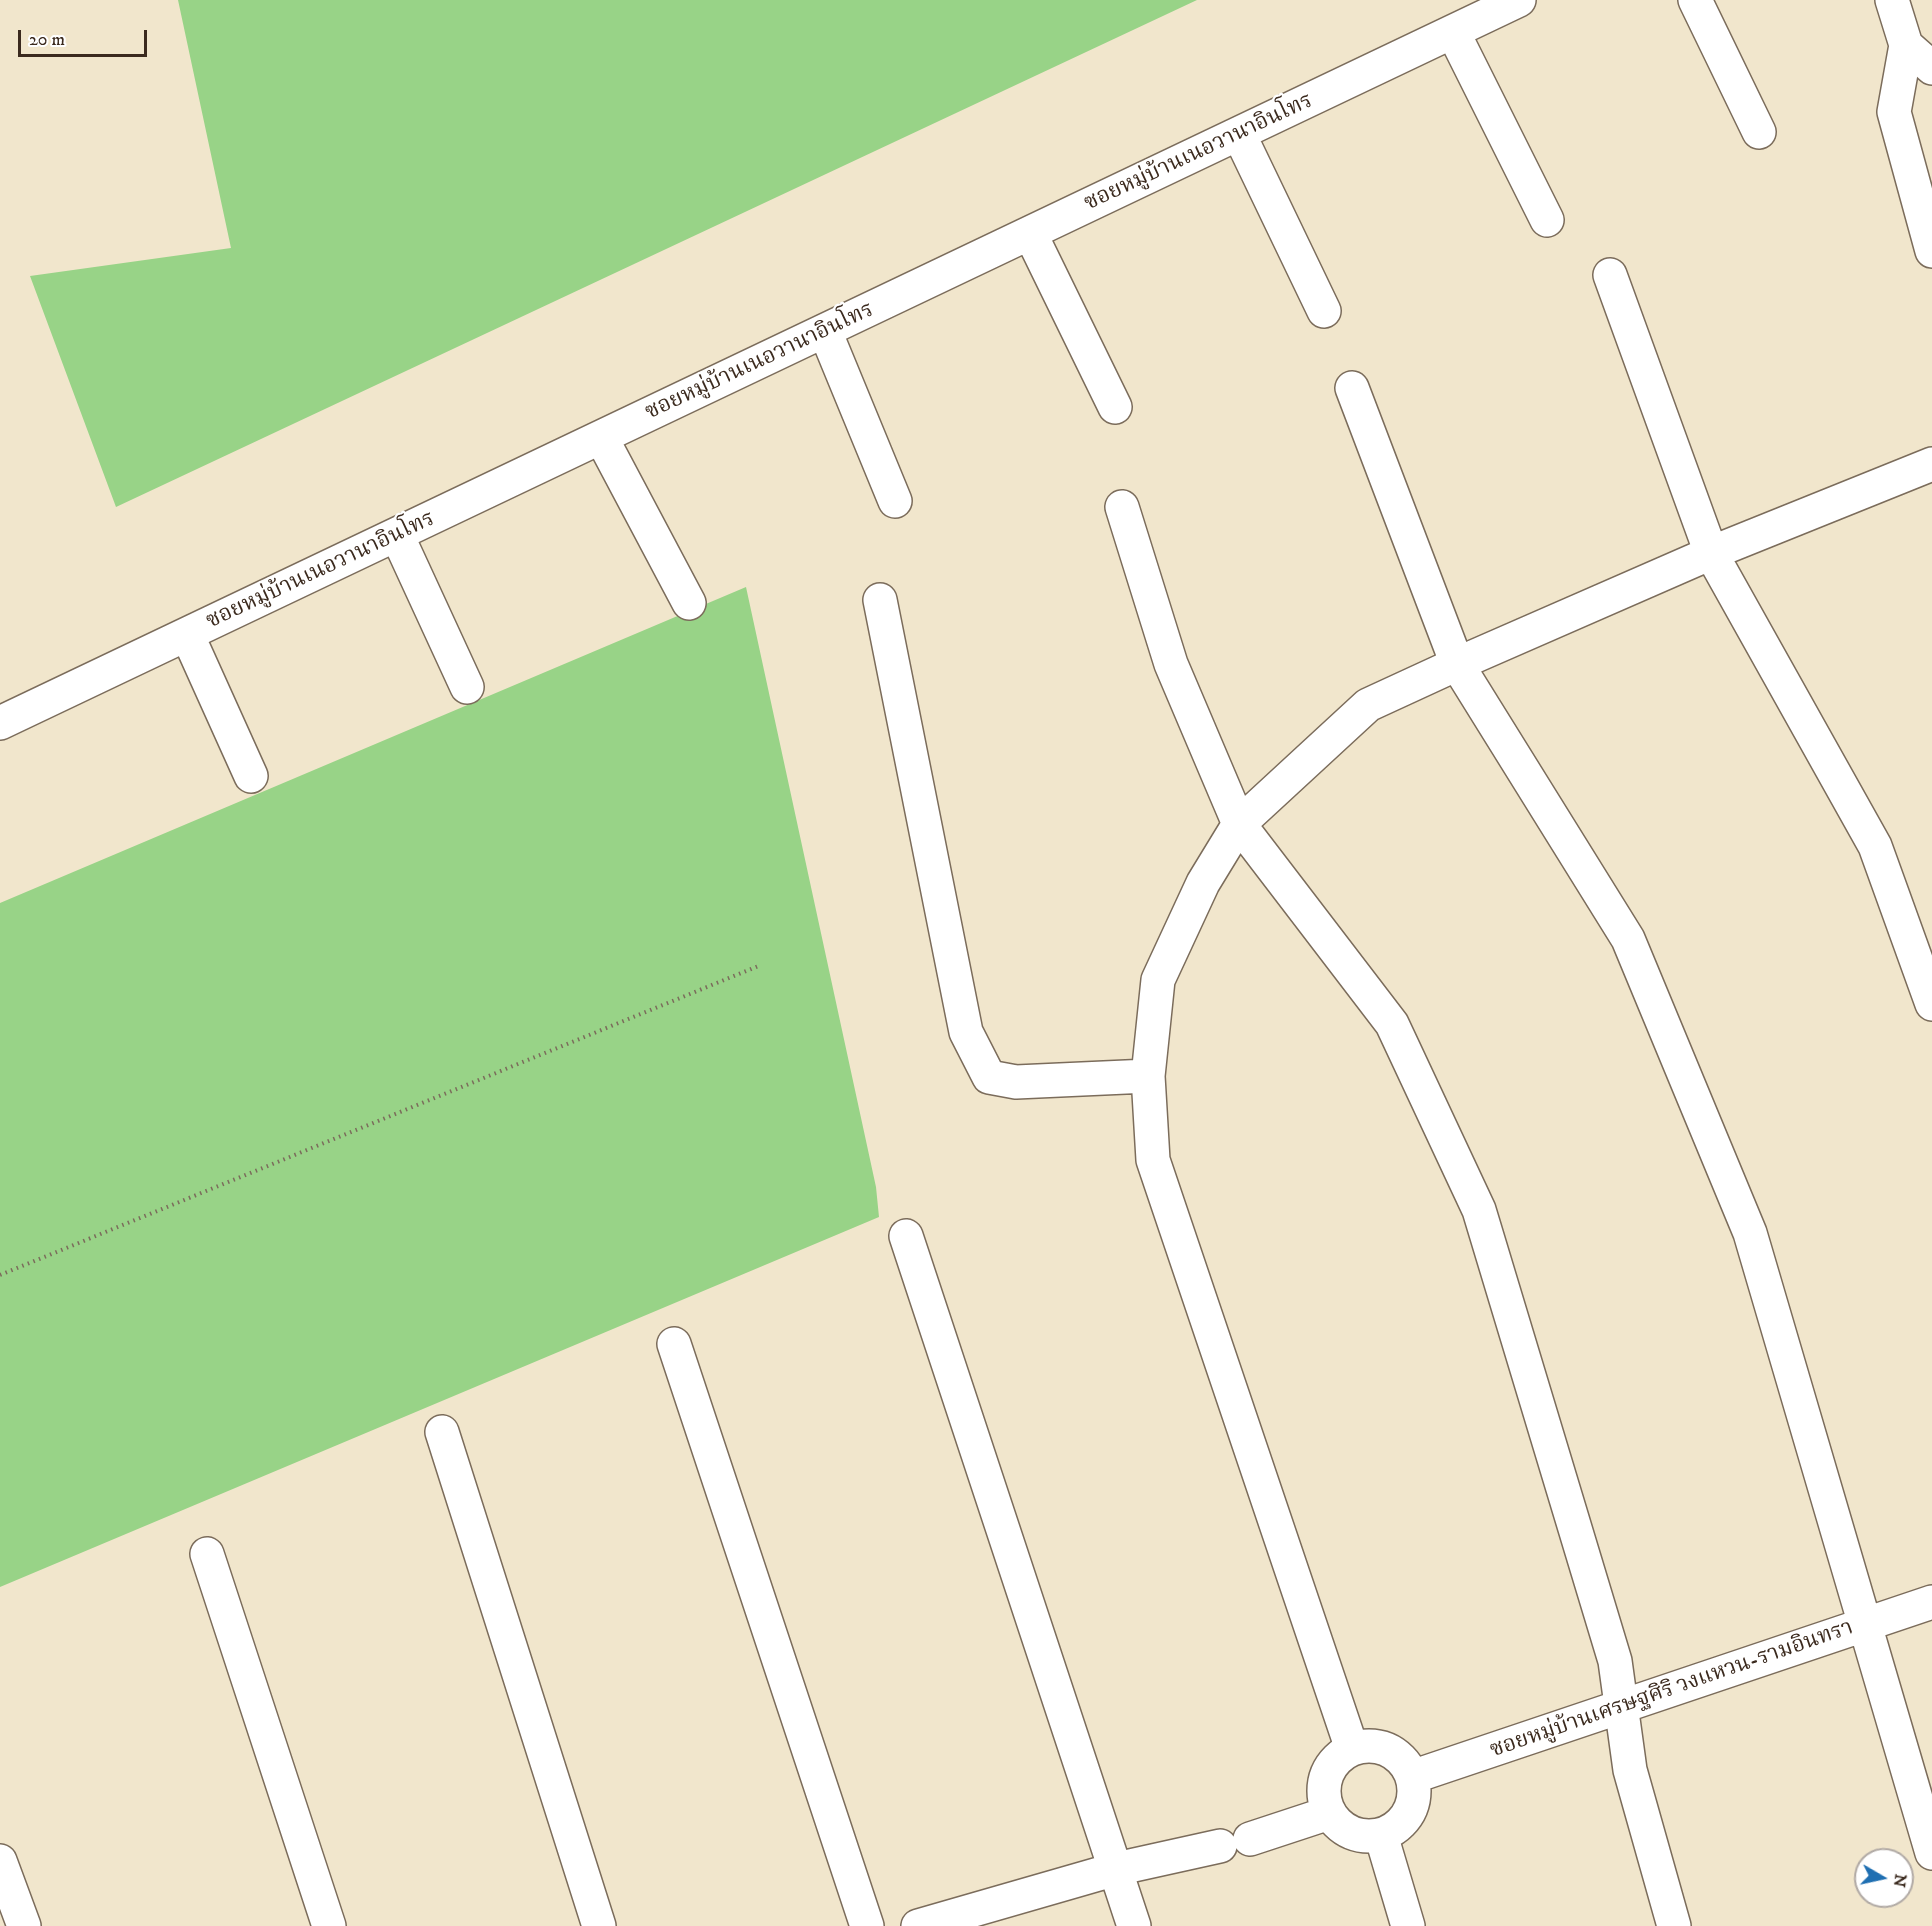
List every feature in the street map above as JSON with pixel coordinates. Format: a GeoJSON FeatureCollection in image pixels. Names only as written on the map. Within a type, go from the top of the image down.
{"type":"FeatureCollection","features":[{"type":"Feature","properties":{"kind":"street","name":"ซอยหมู่บ้านเนอวานาอินโทร"},"geometry":{"type":"LineString","coordinates":[[0,723],[1519,0]]}},
{"type":"Feature","properties":{"kind":"street"},"geometry":{"type":"LineString","coordinates":[[1695,0],[1759,132]]}},
{"type":"Feature","properties":{"kind":"street"},"geometry":{"type":"LineString","coordinates":[[1892,0],[1906,45],[1894,112],[1932,251]]}},
{"type":"Feature","properties":{"kind":"street"},"geometry":{"type":"LineString","coordinates":[[1453,32],[1547,220]]}},
{"type":"Feature","properties":{"kind":"street"},"geometry":{"type":"LineString","coordinates":[[1906,45],[1932,68]]}},
{"type":"Feature","properties":{"kind":"street"},"geometry":{"type":"LineString","coordinates":[[1239,134],[1324,311]]}},
{"type":"Feature","properties":{"kind":"street"},"geometry":{"type":"LineString","coordinates":[[1030,233],[1115,407]]}},
{"type":"Feature","properties":{"kind":"street"},"geometry":{"type":"LineString","coordinates":[[1610,275],[1712,553],[1875,846],[1932,1004]]}},
{"type":"Feature","properties":{"kind":"street"},"geometry":{"type":"LineString","coordinates":[[825,331],[895,501]]}},
{"type":"Feature","properties":{"kind":"street"},"geometry":{"type":"LineString","coordinates":[[1352,388],[1457,664],[1628,939],[1750,1233],[1932,1853]]}},
{"type":"Feature","properties":{"kind":"street"},"geometry":{"type":"LineString","coordinates":[[601,437],[689,603]]}},
{"type":"Feature","properties":{"kind":"street"},"geometry":{"type":"LineString","coordinates":[[1352,1749],[1154,1160],[1148,1076],[1158,980],[1203,883],[1239,824],[1368,705],[1712,553],[1932,464]]}},
{"type":"Feature","properties":{"kind":"street"},"geometry":{"type":"LineString","coordinates":[[1122,507],[1171,664],[1239,824],[1392,1024],[1479,1210],[1615,1660],[1630,1770],[1674,1926]]}},
{"type":"Feature","properties":{"kind":"street"},"geometry":{"type":"LineString","coordinates":[[397,535],[467,687]]}},
{"type":"Feature","properties":{"kind":"street"},"geometry":{"type":"LineString","coordinates":[[880,600],[966,1032],[989,1077],[1016,1082],[1148,1076]]}},
{"type":"Feature","properties":{"kind":"street"},"geometry":{"type":"LineString","coordinates":[[187,634],[251,776]]}},
{"type":"Feature","properties":{"kind":"street"},"geometry":{"type":"LineString","coordinates":[[906,1236],[1134,1926]]}},
{"type":"Feature","properties":{"kind":"street"},"geometry":{"type":"LineString","coordinates":[[674,1344],[867,1926]]}},
{"type":"Feature","properties":{"kind":"street"},"geometry":{"type":"LineString","coordinates":[[442,1432],[599,1926]]}},
{"type":"Feature","properties":{"kind":"street"},"geometry":{"type":"LineString","coordinates":[[207,1554],[328,1926]]}},
{"type":"Feature","properties":{"kind":"street","name":"ซอยหมู่บ้านเศรษฐศิริ วงแหวน-รามอินทรา"},"geometry":{"type":"LineString","coordinates":[[1412,1777],[1932,1602]]}},
{"type":"Feature","properties":{"kind":"street"},"geometry":{"type":"LineString","coordinates":[[1382,1748],[1405,1765],[1412,1777],[1414,1792],[1412,1806],[1394,1829],[1381,1835],[1365,1836],[1351,1833],[1338,1825],[1329,1813],[1324,1798],[1324,1783],[1330,1769],[1340,1757],[1352,1749],[1382,1748]]}},
{"type":"Feature","properties":{"kind":"street"},"geometry":{"type":"LineString","coordinates":[[918,1926],[1116,1869],[1235,1842],[1329,1813]]}},
{"type":"Feature","properties":{"kind":"street"},"geometry":{"type":"LineString","coordinates":[[1381,1835],[1408,1926]]}},
{"type":"Feature","properties":{"kind":"street"},"geometry":{"type":"LineString","coordinates":[[0,1861],[24,1926]]}},
{"type":"Feature","properties":{"kind":"path"},"geometry":{"type":"LineString","coordinates":[[0,1275],[761,965]]}},
{"type":"Feature","properties":{"kind":"green space"},"geometry":{"type":"Polygon","coordinates":[[[178,0],[1197,0],[116,507],[30,276],[231,248],[178,0]]]}},
{"type":"Feature","properties":{"kind":"green space"},"geometry":{"type":"Polygon","coordinates":[[[746,587],[876,1187],[879,1217],[0,1587],[0,903],[746,587]]]}}]}
